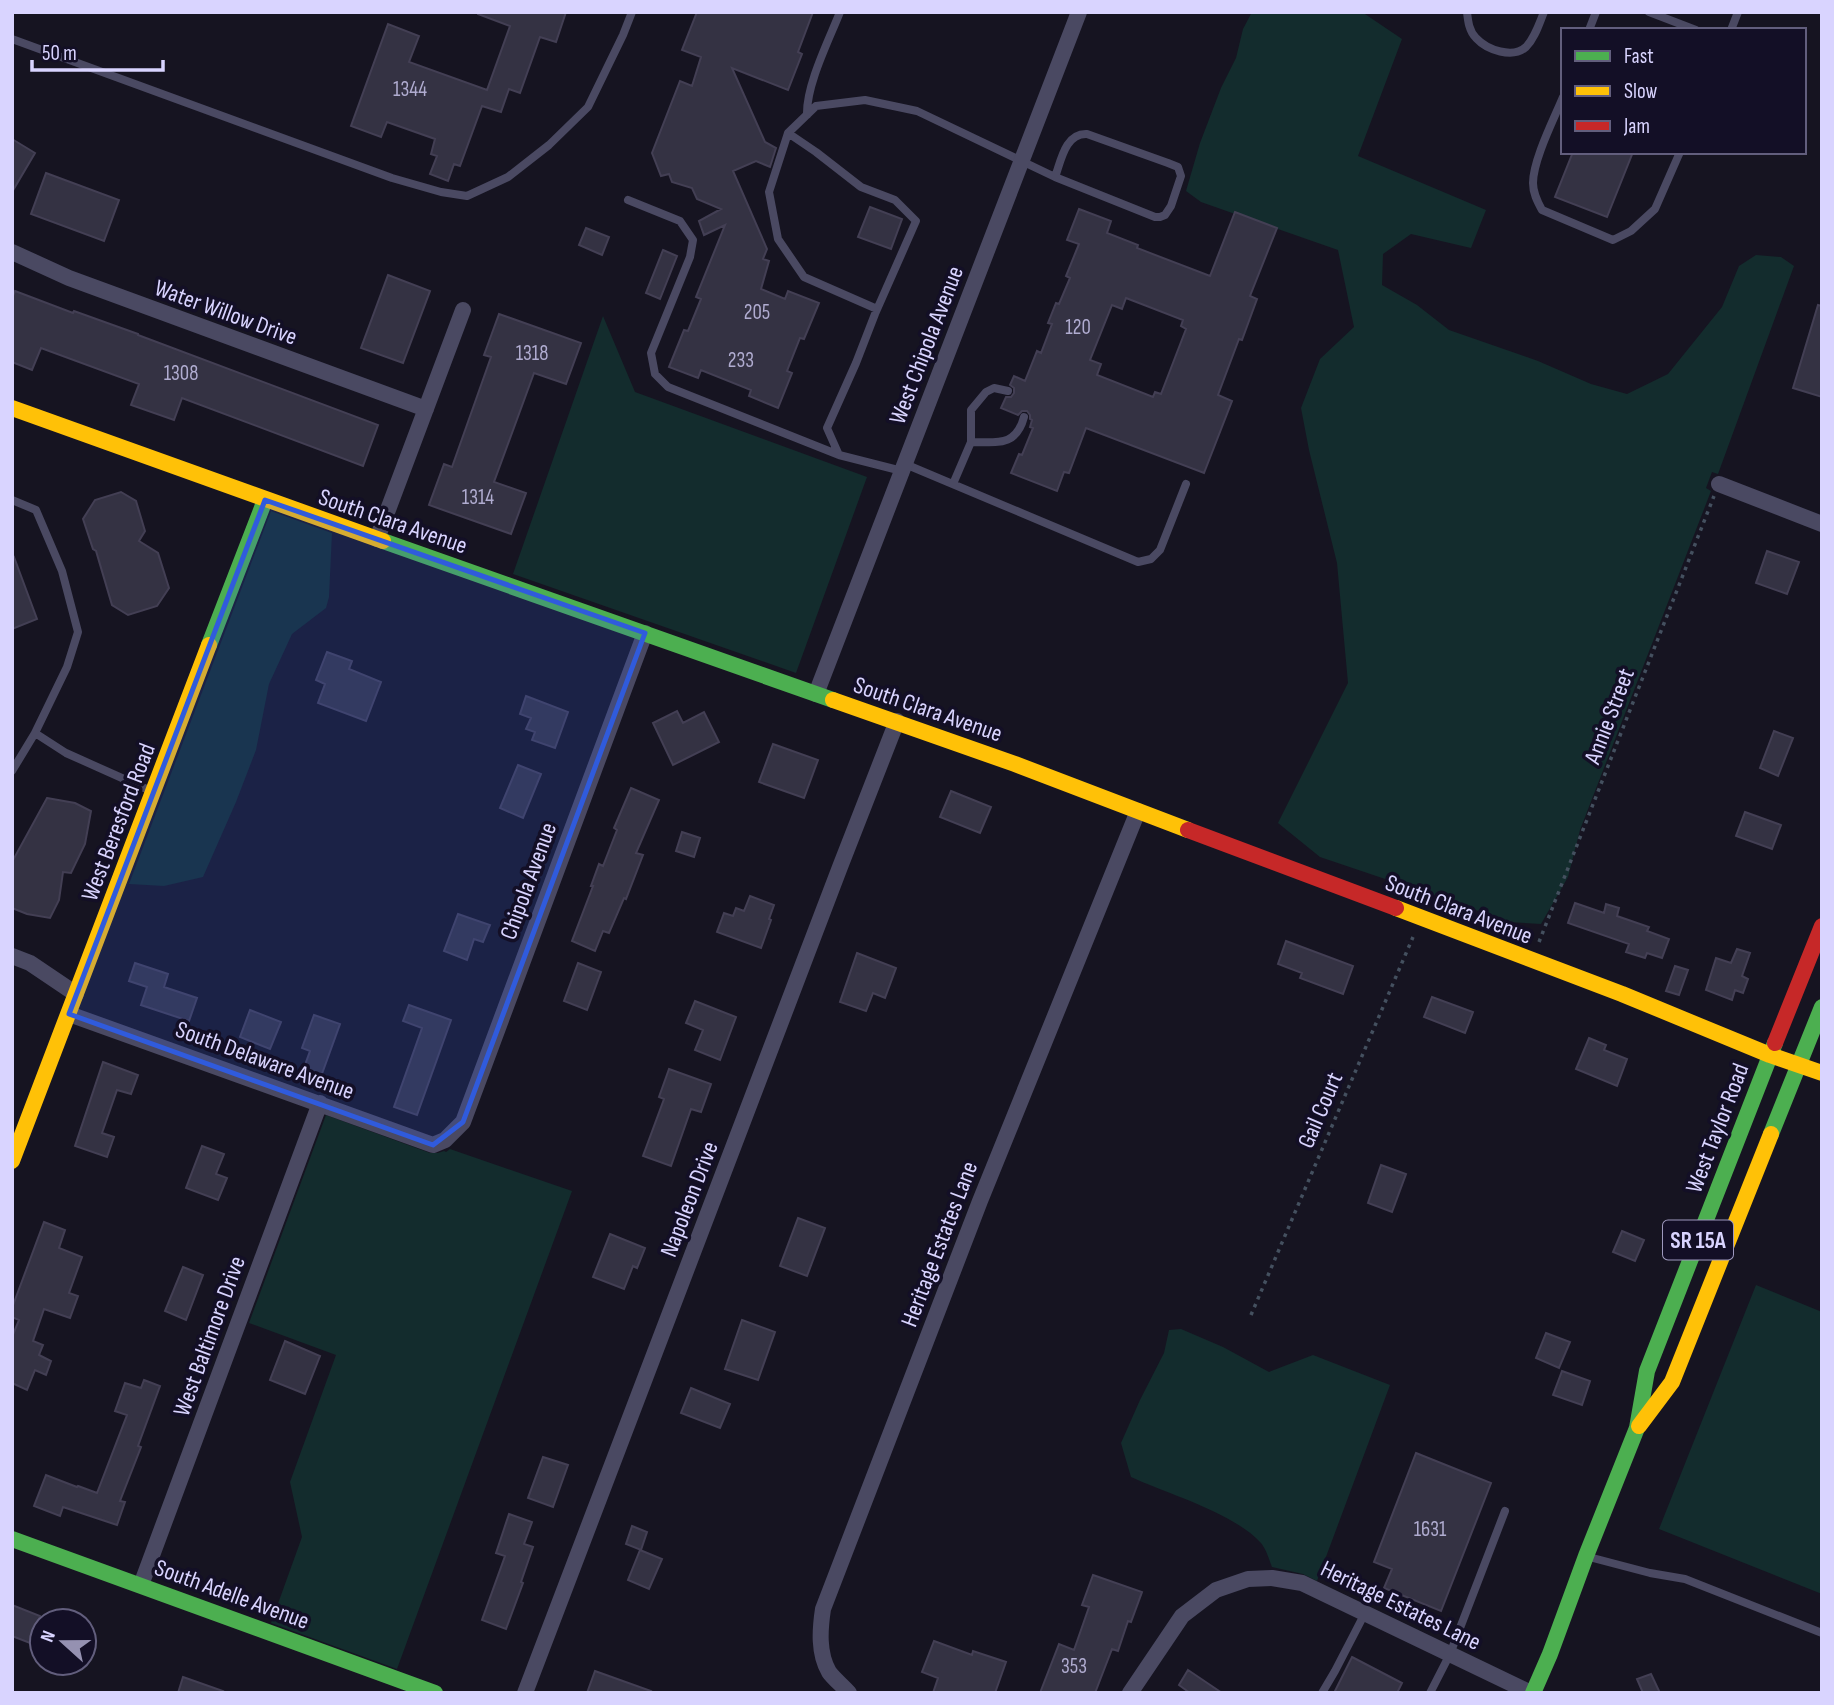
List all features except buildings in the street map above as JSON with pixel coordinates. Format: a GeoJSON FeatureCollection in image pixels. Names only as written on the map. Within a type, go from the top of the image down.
{"type":"FeatureCollection","features":[{"type":"Feature","properties":{"kind":"main road","name":"South Clara Avenue"},"geometry":{"type":"LineString","coordinates":[[12,408],[1015,764],[1622,994],[1770,1055],[1822,1073]]}},
{"type":"Feature","properties":{"kind":"main road","name":"West Beresford Road"},"geometry":{"type":"LineString","coordinates":[[12,1161],[265,500]]}},
{"type":"Feature","properties":{"kind":"main road","name":"West Taylor Road"},"geometry":{"type":"LineString","coordinates":[[1586,1556],[1637,1428],[1647,1371],[1822,926]]}},
{"type":"Feature","properties":{"kind":"main road","name":"West Taylor Road"},"geometry":{"type":"LineString","coordinates":[[1637,1428],[1672,1382],[1822,1007]]}},
{"type":"Feature","properties":{"kind":"main road","name":"South Adelle Avenue"},"geometry":{"type":"LineString","coordinates":[[12,1539],[435,1693]]}},
{"type":"Feature","properties":{"kind":"main road","name":"SR 15A"},"geometry":{"type":"LineString","coordinates":[[1532,1693],[1550,1654],[1586,1556]]}},
{"type":"Feature","properties":{"kind":"street","name":"West Chipola Avenue"},"geometry":{"type":"LineString","coordinates":[[816,694],[1079,12]]}},
{"type":"Feature","properties":{"kind":"street","name":"Water Willow Drive"},"geometry":{"type":"LineString","coordinates":[[12,252],[69,278],[426,409]]}},
{"type":"Feature","properties":{"kind":"street"},"geometry":{"type":"LineString","coordinates":[[377,539],[463,310]]}},
{"type":"Feature","properties":{"kind":"street"},"geometry":{"type":"LineString","coordinates":[[1719,484],[1822,524]]}},
{"type":"Feature","properties":{"kind":"street","name":"Chipola Avenue"},"geometry":{"type":"LineString","coordinates":[[445,1140],[463,1122],[645,633]]}},
{"type":"Feature","properties":{"kind":"street","name":"Napoleon Drive"},"geometry":{"type":"LineString","coordinates":[[525,1693],[897,721]]}},
{"type":"Feature","properties":{"kind":"street","name":"Heritage Estates Lane"},"geometry":{"type":"LineString","coordinates":[[849,1693],[830,1672],[823,1655],[820,1629],[823,1609],[980,1202],[1138,811]]}},
{"type":"Feature","properties":{"kind":"street"},"geometry":{"type":"LineString","coordinates":[[12,956],[30,963],[76,994]]}},
{"type":"Feature","properties":{"kind":"street","name":"South Delaware Avenue"},"geometry":{"type":"LineString","coordinates":[[69,1014],[433,1145],[445,1140]]}},
{"type":"Feature","properties":{"kind":"street","name":"West Baltimore Drive"},"geometry":{"type":"LineString","coordinates":[[141,1585],[320,1103]]}},
{"type":"Feature","properties":{"kind":"street","name":"Heritage Estates Lane"},"geometry":{"type":"LineString","coordinates":[[1130,1693],[1182,1616],[1216,1590],[1248,1579],[1272,1578],[1302,1583],[1532,1693]]}},
{"type":"Feature","properties":{"kind":"lane"},"geometry":{"type":"LineString","coordinates":[[12,39],[393,177],[441,192],[467,196],[508,177],[549,145],[588,107],[632,12]]}},
{"type":"Feature","properties":{"kind":"lane"},"geometry":{"type":"LineString","coordinates":[[807,114],[813,81],[840,12]]}},
{"type":"Feature","properties":{"kind":"lane"},"geometry":{"type":"LineString","coordinates":[[1467,12],[1469,29],[1476,39],[1500,52],[1514,53],[1525,48],[1535,35],[1544,12]]}},
{"type":"Feature","properties":{"kind":"lane"},"geometry":{"type":"LineString","coordinates":[[1649,12],[1691,28]]}},
{"type":"Feature","properties":{"kind":"lane"},"geometry":{"type":"LineString","coordinates":[[877,309],[804,276],[778,239],[769,192],[788,133],[816,106],[865,100],[918,111],[1021,162],[1055,177],[1155,217],[1165,215],[1171,206],[1181,176],[1178,167],[1087,134],[1080,134],[1066,147],[1055,177]]}},
{"type":"Feature","properties":{"kind":"lane"},"geometry":{"type":"LineString","coordinates":[[1561,102],[1537,163],[1533,183],[1535,199],[1542,210],[1613,240],[1630,231],[1654,209],[1679,154]]}},
{"type":"Feature","properties":{"kind":"lane"},"geometry":{"type":"LineString","coordinates":[[788,133],[861,187],[895,200],[916,221],[827,428],[839,456]]}},
{"type":"Feature","properties":{"kind":"lane"},"geometry":{"type":"LineString","coordinates":[[628,200],[680,221],[693,240],[690,257],[651,353],[655,374],[668,387],[839,456],[903,468],[953,484],[1138,562],[1151,559],[1160,550],[1186,484]]}},
{"type":"Feature","properties":{"kind":"lane"},"geometry":{"type":"LineString","coordinates":[[953,484],[971,442],[971,410],[986,392],[994,388],[1008,391]]}},
{"type":"Feature","properties":{"kind":"lane"},"geometry":{"type":"LineString","coordinates":[[971,442],[1004,442],[1016,437],[1024,417]]}},
{"type":"Feature","properties":{"kind":"lane"},"geometry":{"type":"LineString","coordinates":[[12,500],[36,510],[62,571],[78,632],[67,667],[35,733],[12,771]]}},
{"type":"Feature","properties":{"kind":"lane"},"geometry":{"type":"LineString","coordinates":[[35,733],[65,752],[153,792]]}},
{"type":"Feature","properties":{"kind":"lane"},"geometry":{"type":"LineString","coordinates":[[1430,1693],[1450,1654],[1505,1511]]}},
{"type":"Feature","properties":{"kind":"lane"},"geometry":{"type":"LineString","coordinates":[[1586,1556],[1685,1579],[1822,1633]]}},
{"type":"Feature","properties":{"kind":"lane"},"geometry":{"type":"LineString","coordinates":[[1322,1693],[1365,1613]]}},
{"type":"Feature","properties":{"kind":"path","name":"Annie Street"},"geometry":{"type":"LineString","coordinates":[[1531,960],[1719,484]]}},
{"type":"Feature","properties":{"kind":"path","name":"Gail Court"},"geometry":{"type":"LineString","coordinates":[[1251,1315],[1421,919]]}},
{"type":"Feature","properties":{"kind":"highlighted area"},"geometry":{"type":"Polygon","coordinates":[[[265,500],[645,633],[463,1122],[433,1145],[69,1014],[265,500]]]}},
{"type":"Feature","properties":{"kind":"green space"},"geometry":{"type":"Polygon","coordinates":[[[1252,12],[1362,12],[1402,39],[1358,156],[1486,210],[1471,248],[1411,234],[1383,254],[1382,285],[1417,305],[1449,330],[1538,361],[1591,384],[1627,394],[1668,374],[1722,307],[1739,266],[1756,255],[1781,257],[1794,266],[1718,474],[1712,472],[1706,488],[1711,491],[1580,830],[1568,877],[1541,924],[1507,922],[1320,857],[1278,823],[1348,683],[1337,563],[1301,408],[1320,359],[1354,327],[1338,250],[1201,202],[1186,191],[1200,143],[1221,88],[1236,58],[1243,29],[1252,12]]]}},
{"type":"Feature","properties":{"kind":"green space"},"geometry":{"type":"Polygon","coordinates":[[[603,316],[635,392],[867,477],[796,673],[513,574],[603,316]]]}},
{"type":"Feature","properties":{"kind":"green space"},"geometry":{"type":"Polygon","coordinates":[[[271,511],[332,533],[329,597],[326,608],[292,634],[269,684],[256,750],[203,877],[164,886],[129,884],[271,511]]]}},
{"type":"Feature","properties":{"kind":"green space"},"geometry":{"type":"Polygon","coordinates":[[[326,1115],[430,1153],[446,1152],[450,1149],[572,1191],[397,1669],[271,1623],[302,1537],[290,1482],[336,1355],[249,1323],[326,1115]]]}},
{"type":"Feature","properties":{"kind":"green space"},"geometry":{"type":"Polygon","coordinates":[[[1756,1285],[1822,1312],[1822,1594],[1659,1529],[1756,1285]]]}},
{"type":"Feature","properties":{"kind":"green space"},"geometry":{"type":"Polygon","coordinates":[[[1181,1329],[1223,1347],[1269,1372],[1313,1355],[1390,1385],[1317,1581],[1303,1574],[1272,1567],[1261,1543],[1249,1532],[1218,1513],[1131,1477],[1121,1443],[1164,1353],[1169,1330],[1181,1329]]]}},
{"type":"Feature","properties":{"kind":"traffic: fast"},"geometry":{"type":"LineString","coordinates":[[209,645],[265,500]]}},
{"type":"Feature","properties":{"kind":"traffic: fast"},"geometry":{"type":"LineString","coordinates":[[383,541],[833,700]]}},
{"type":"Feature","properties":{"kind":"traffic: fast"},"geometry":{"type":"LineString","coordinates":[[1771,1134],[1822,1007]]}},
{"type":"Feature","properties":{"kind":"traffic: fast"},"geometry":{"type":"LineString","coordinates":[[1533,1693],[1637,1428],[1647,1371],[1775,1043]]}},
{"type":"Feature","properties":{"kind":"traffic: fast"},"geometry":{"type":"LineString","coordinates":[[12,1539],[435,1693]]}},
{"type":"Feature","properties":{"kind":"traffic: slow"},"geometry":{"type":"LineString","coordinates":[[12,408],[383,541]]}},
{"type":"Feature","properties":{"kind":"traffic: slow"},"geometry":{"type":"LineString","coordinates":[[12,1161],[209,645]]}},
{"type":"Feature","properties":{"kind":"traffic: slow"},"geometry":{"type":"LineString","coordinates":[[833,700],[1015,764],[1188,830]]}},
{"type":"Feature","properties":{"kind":"traffic: slow"},"geometry":{"type":"LineString","coordinates":[[1396,908],[1822,1073]]}},
{"type":"Feature","properties":{"kind":"traffic: slow"},"geometry":{"type":"LineString","coordinates":[[1639,1426],[1672,1382],[1771,1134]]}},
{"type":"Feature","properties":{"kind":"traffic: jam"},"geometry":{"type":"LineString","coordinates":[[1188,830],[1396,908]]}},
{"type":"Feature","properties":{"kind":"traffic: jam"},"geometry":{"type":"LineString","coordinates":[[1775,1043],[1822,926]]}}]}
